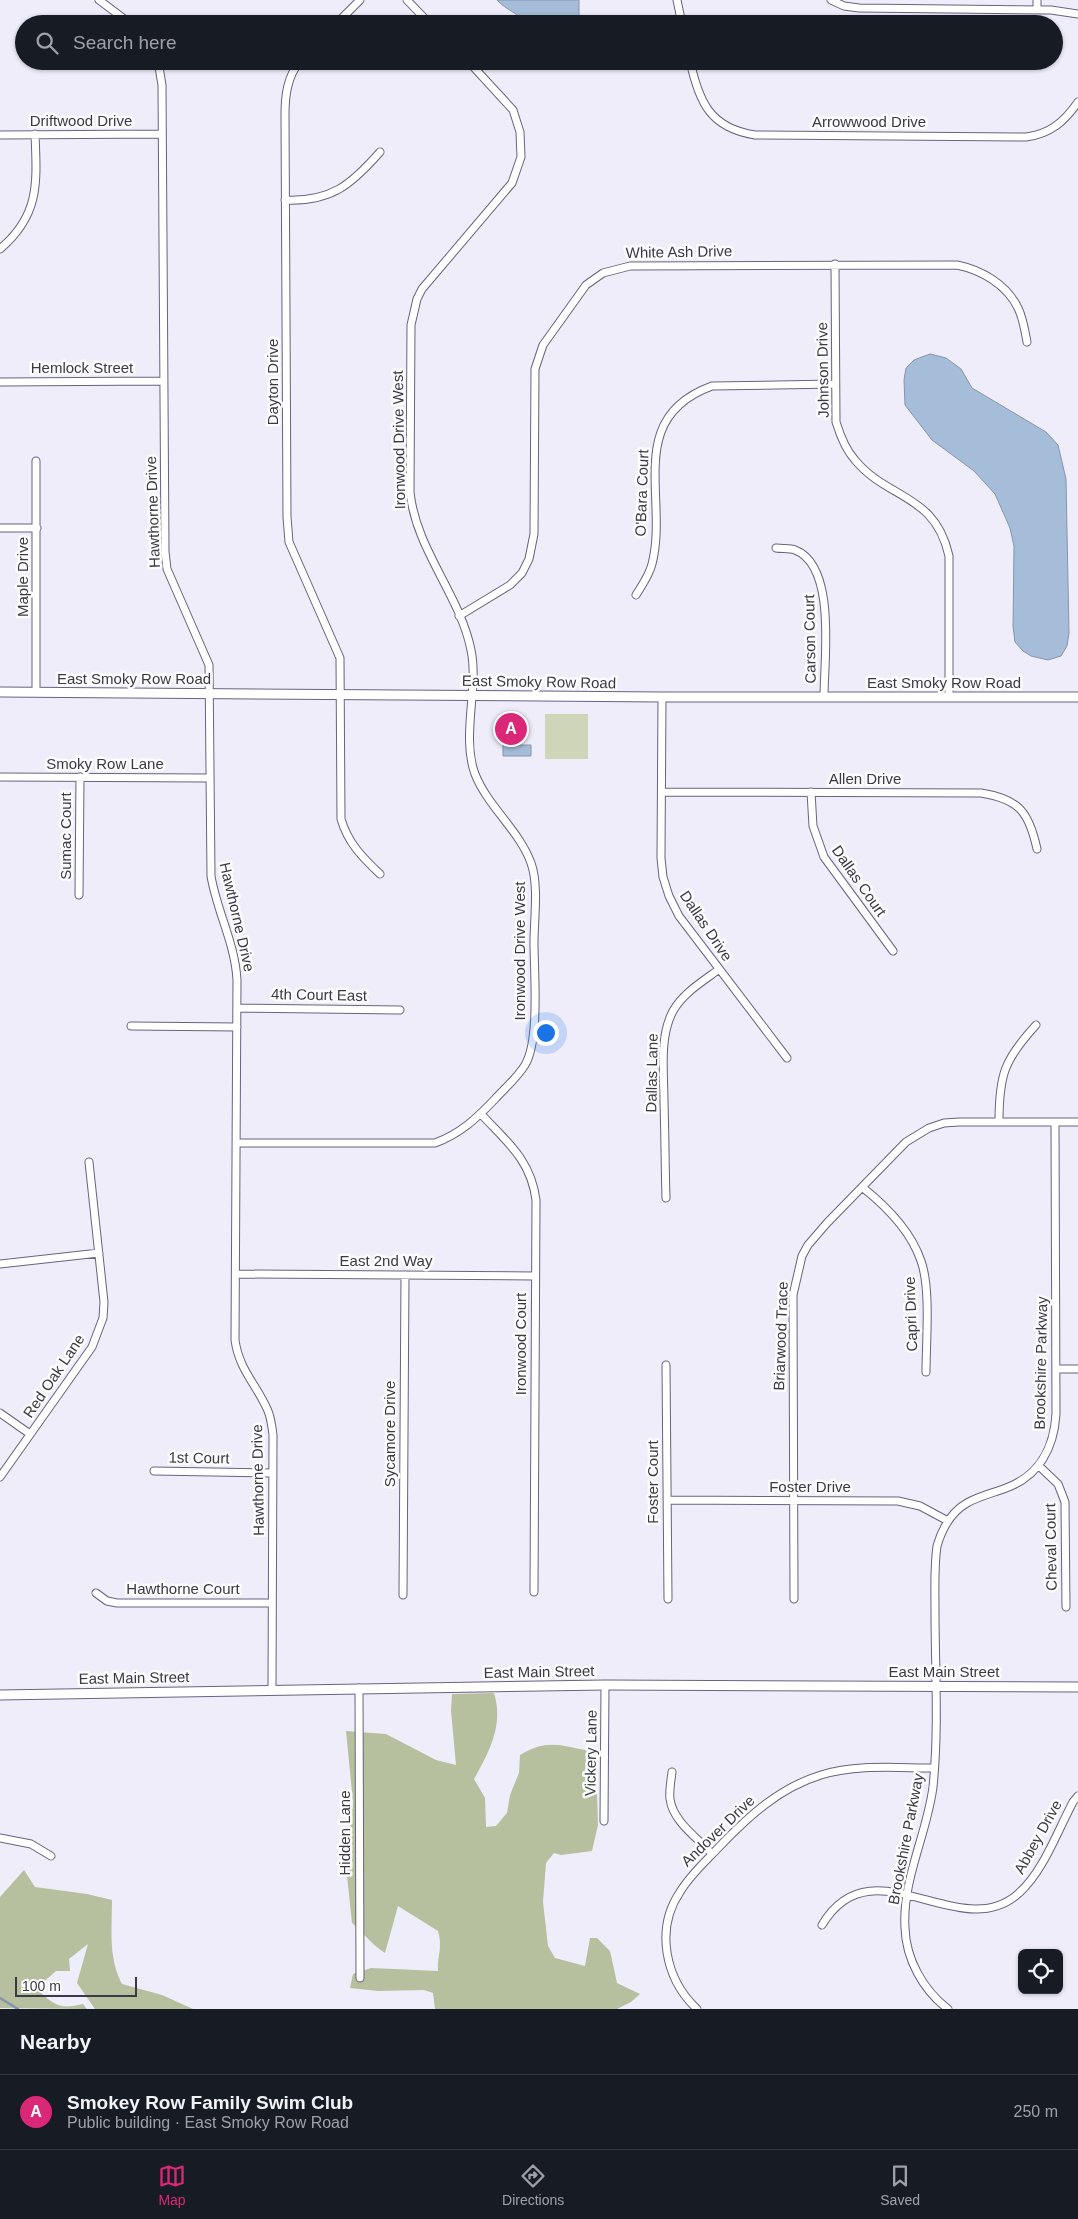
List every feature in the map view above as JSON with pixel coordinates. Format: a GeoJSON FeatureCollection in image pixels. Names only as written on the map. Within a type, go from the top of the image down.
{"type":"FeatureCollection","features":[{"type":"Feature","properties":{"kind":"street"},"geometry":{"type":"LineString","coordinates":[[99,0],[119,15]]}},
{"type":"Feature","properties":{"kind":"street"},"geometry":{"type":"LineString","coordinates":[[345,15],[360,0]]}},
{"type":"Feature","properties":{"kind":"street"},"geometry":{"type":"LineString","coordinates":[[407,0],[421,15]]}},
{"type":"Feature","properties":{"kind":"street"},"geometry":{"type":"LineString","coordinates":[[677,0],[680,15]]}},
{"type":"Feature","properties":{"kind":"street"},"geometry":{"type":"LineString","coordinates":[[831,0],[844,6],[859,8],[1037,10],[1078,14]]}},
{"type":"Feature","properties":{"kind":"street"},"geometry":{"type":"LineString","coordinates":[[1036,0],[1037,10]]}},
{"type":"Feature","properties":{"kind":"street","name":"Hawthorne Drive"},"geometry":{"type":"LineString","coordinates":[[160,70],[162,85],[167,569],[209,665],[211,876],[214,893],[228,931],[236,966],[237,1354],[242,1368],[261,1396],[270,1414],[273,1435],[272,1690]]}},
{"type":"Feature","properties":{"kind":"street","name":"Dayton Drive"},"geometry":{"type":"LineString","coordinates":[[294,70],[285,96],[287,498],[289,542],[338,651],[341,694],[342,819],[345,833],[355,850],[380,874]]}},
{"type":"Feature","properties":{"kind":"street","name":"Ironwood Drive West"},"geometry":{"type":"LineString","coordinates":[[236,1143],[435,1143],[464,1129],[481,1114],[526,1065],[532,1046],[534,886],[532,864],[475,774],[472,755],[471,650],[459,616],[420,533],[412,506],[410,474],[411,325],[417,299],[422,290],[512,183],[519,164],[522,143],[513,110],[476,70]]}},
{"type":"Feature","properties":{"kind":"street","name":"Arrowwood Drive"},"geometry":{"type":"LineString","coordinates":[[692,70],[697,91],[709,113],[732,129],[755,135],[1036,136],[1056,127],[1064,121],[1078,102]]}},
{"type":"Feature","properties":{"kind":"street"},"geometry":{"type":"LineString","coordinates":[[0,248],[18,230],[33,204],[35,188],[35,134]]}},
{"type":"Feature","properties":{"kind":"street","name":"Driftwood Drive"},"geometry":{"type":"LineString","coordinates":[[0,135],[162,134]]}},
{"type":"Feature","properties":{"kind":"street"},"geometry":{"type":"LineString","coordinates":[[285,200],[319,198],[335,192],[358,178],[380,152]]}},
{"type":"Feature","properties":{"kind":"street","name":"Johnson Drive"},"geometry":{"type":"LineString","coordinates":[[835,264],[836,422],[842,440],[855,460],[868,472],[920,506],[940,528],[946,542],[949,556],[949,696]]}},
{"type":"Feature","properties":{"kind":"street","name":"White Ash Drive"},"geometry":{"type":"LineString","coordinates":[[459,616],[510,586],[522,573],[529,559],[534,534],[535,369],[543,345],[586,285],[603,273],[630,266],[947,264],[971,267],[998,283],[1008,293],[1018,308],[1027,342]]}},
{"type":"Feature","properties":{"kind":"street","name":"Hemlock Street"},"geometry":{"type":"LineString","coordinates":[[0,382],[164,381]]}},
{"type":"Feature","properties":{"kind":"street","name":"O'Bara Court"},"geometry":{"type":"LineString","coordinates":[[636,595],[648,576],[654,553],[656,446],[663,426],[678,406],[697,391],[712,386],[835,384]]}},
{"type":"Feature","properties":{"kind":"street","name":"Maple Drive"},"geometry":{"type":"LineString","coordinates":[[36,461],[36,692]]}},
{"type":"Feature","properties":{"kind":"street"},"geometry":{"type":"LineString","coordinates":[[0,528],[37,528]]}},
{"type":"Feature","properties":{"kind":"street","name":"Carson Court"},"geometry":{"type":"LineString","coordinates":[[776,548],[795,550],[802,555],[812,565],[822,584],[825,608],[824,696]]}},
{"type":"Feature","properties":{"kind":"street","name":"East Smoky Row Road"},"geometry":{"type":"LineString","coordinates":[[0,692],[662,697],[1078,697]]}},
{"type":"Feature","properties":{"kind":"street","name":"Dallas Drive"},"geometry":{"type":"LineString","coordinates":[[662,697],[661,858],[663,877],[669,896],[679,916],[718,970],[787,1058]]}},
{"type":"Feature","properties":{"kind":"street","name":"Smoky Row Lane"},"geometry":{"type":"LineString","coordinates":[[0,777],[210,778]]}},
{"type":"Feature","properties":{"kind":"street","name":"Sumac Court"},"geometry":{"type":"LineString","coordinates":[[79,895],[80,777]]}},
{"type":"Feature","properties":{"kind":"street","name":"Allen Drive"},"geometry":{"type":"LineString","coordinates":[[662,792],[981,793],[1010,801],[1024,812],[1032,826],[1036,849]]}},
{"type":"Feature","properties":{"kind":"street","name":"Dallas Court"},"geometry":{"type":"LineString","coordinates":[[811,792],[813,826],[824,857],[893,951]]}},
{"type":"Feature","properties":{"kind":"street","name":"Dallas Lane"},"geometry":{"type":"LineString","coordinates":[[666,1198],[664,1055],[666,1030],[672,1012],[678,1002],[718,970]]}},
{"type":"Feature","properties":{"kind":"street","name":"4th Court East"},"geometry":{"type":"LineString","coordinates":[[237,1008],[400,1010]]}},
{"type":"Feature","properties":{"kind":"street"},"geometry":{"type":"LineString","coordinates":[[999,1122],[1000,1090],[1006,1066],[1011,1055],[1036,1025]]}},
{"type":"Feature","properties":{"kind":"street"},"geometry":{"type":"LineString","coordinates":[[130,1026],[237,1026]]}},
{"type":"Feature","properties":{"kind":"street","name":"Ironwood Court"},"geometry":{"type":"LineString","coordinates":[[481,1114],[522,1157],[531,1176],[536,1200],[534,1592]]}},
{"type":"Feature","properties":{"kind":"street","name":"Briarwood Trace"},"geometry":{"type":"LineString","coordinates":[[794,1599],[793,1295],[795,1280],[808,1245],[862,1186],[906,1142],[930,1128],[944,1123],[959,1122],[1078,1122]]}},
{"type":"Feature","properties":{"kind":"street","name":"Brookshire Parkway"},"geometry":{"type":"LineString","coordinates":[[948,2009],[925,1985],[911,1957],[905,1929],[908,1895],[930,1804],[934,1768],[935,1557],[940,1534],[956,1511],[966,1503],[1018,1484],[1039,1466],[1052,1441],[1055,1428],[1056,1369],[1055,1122]]}},
{"type":"Feature","properties":{"kind":"street","name":"Red Oak Lane"},"geometry":{"type":"LineString","coordinates":[[0,1476],[92,1347],[98,1334],[104,1302],[89,1162]]}},
{"type":"Feature","properties":{"kind":"street","name":"Capri Drive"},"geometry":{"type":"LineString","coordinates":[[862,1186],[904,1228],[910,1236],[921,1260],[926,1293],[926,1372]]}},
{"type":"Feature","properties":{"kind":"street"},"geometry":{"type":"LineString","coordinates":[[0,1264],[99,1253]]}},
{"type":"Feature","properties":{"kind":"street","name":"East 2nd Way"},"geometry":{"type":"LineString","coordinates":[[236,1274],[535,1276]]}},
{"type":"Feature","properties":{"kind":"street","name":"Sycamore Drive"},"geometry":{"type":"LineString","coordinates":[[403,1594],[405,1275]]}},
{"type":"Feature","properties":{"kind":"street","name":"Foster Court"},"geometry":{"type":"LineString","coordinates":[[666,1365],[668,1599]]}},
{"type":"Feature","properties":{"kind":"street"},"geometry":{"type":"LineString","coordinates":[[1056,1369],[1078,1369]]}},
{"type":"Feature","properties":{"kind":"street"},"geometry":{"type":"LineString","coordinates":[[0,1413],[30,1434]]}},
{"type":"Feature","properties":{"kind":"street","name":"Cheval Court"},"geometry":{"type":"LineString","coordinates":[[1039,1466],[1058,1484],[1065,1502],[1066,1607]]}},
{"type":"Feature","properties":{"kind":"street","name":"1st Court"},"geometry":{"type":"LineString","coordinates":[[154,1471],[273,1473]]}},
{"type":"Feature","properties":{"kind":"street","name":"Foster Drive"},"geometry":{"type":"LineString","coordinates":[[667,1500],[898,1501],[920,1506],[948,1521]]}},
{"type":"Feature","properties":{"kind":"street","name":"Hawthorne Court"},"geometry":{"type":"LineString","coordinates":[[96,1593],[107,1601],[117,1603],[272,1603]]}},
{"type":"Feature","properties":{"kind":"street","name":"East Main Street"},"geometry":{"type":"LineString","coordinates":[[0,1694],[606,1685],[1078,1687]]}},
{"type":"Feature","properties":{"kind":"street","name":"Vickery Lane"},"geometry":{"type":"LineString","coordinates":[[604,1821],[606,1685]]}},
{"type":"Feature","properties":{"kind":"street","name":"Hidden Lane"},"geometry":{"type":"LineString","coordinates":[[359,1688],[360,1978]]}},
{"type":"Feature","properties":{"kind":"street","name":"Andover Drive"},"geometry":{"type":"LineString","coordinates":[[697,2009],[680,1990],[672,1972],[666,1946],[667,1929],[672,1907],[680,1892],[712,1854],[753,1813],[778,1794],[815,1778],[856,1769],[934,1768]]}},
{"type":"Feature","properties":{"kind":"street"},"geometry":{"type":"LineString","coordinates":[[672,1772],[670,1794],[674,1811],[712,1854]]}},
{"type":"Feature","properties":{"kind":"street","name":"Abbey Drive"},"geometry":{"type":"LineString","coordinates":[[822,1925],[829,1913],[840,1902],[858,1893],[880,1890],[974,1910],[991,1908],[1005,1902],[1018,1894],[1032,1879],[1078,1796]]}},
{"type":"Feature","properties":{"kind":"street"},"geometry":{"type":"LineString","coordinates":[[0,1838],[31,1844],[51,1856]]}},
{"type":"Feature","properties":{"kind":"green space"},"geometry":{"type":"Polygon","coordinates":[[[545,714],[588,714],[588,759],[545,759],[545,714]]]}},
{"type":"Feature","properties":{"kind":"green space"},"geometry":{"type":"Polygon","coordinates":[[[494,1693],[497,1705],[496,1727],[490,1748],[474,1779],[485,1798],[486,1827],[496,1826],[507,1813],[510,1795],[519,1773],[520,1755],[538,1747],[554,1745],[589,1751],[596,1761],[598,1825],[592,1851],[561,1855],[554,1853],[546,1863],[543,1902],[548,1946],[555,1958],[585,1966],[590,1938],[597,1938],[610,1951],[617,1983],[640,1994],[631,2002],[617,2009],[435,2009],[433,1993],[424,1990],[378,1991],[350,1988],[353,1974],[371,1968],[438,1971],[440,1942],[438,1931],[398,1906],[385,1953],[352,1923],[346,1866],[353,1802],[346,1731],[386,1734],[436,1760],[456,1765],[451,1711],[452,1694],[494,1693]]]}},
{"type":"Feature","properties":{"kind":"green space"},"geometry":{"type":"Polygon","coordinates":[[[24,1870],[35,1887],[87,1894],[112,1900],[111,1932],[113,1953],[122,1984],[162,1995],[193,2009],[95,2009],[77,1983],[88,1944],[69,1959],[70,1971],[56,1971],[40,1985],[42,1994],[52,2002],[61,2006],[83,2004],[87,2009],[0,2008],[0,1897],[24,1870]]]}},
{"type":"Feature","properties":{"kind":"water"},"geometry":{"type":"Polygon","coordinates":[[[497,0],[579,0],[579,15],[517,15],[497,0]]]}},
{"type":"Feature","properties":{"kind":"water"},"geometry":{"type":"Polygon","coordinates":[[[930,354],[946,358],[961,369],[972,388],[1046,432],[1058,445],[1066,479],[1069,633],[1067,646],[1061,656],[1048,660],[1031,656],[1023,651],[1015,642],[1013,626],[1014,546],[1010,528],[995,494],[974,471],[932,440],[905,405],[904,380],[906,368],[914,360],[930,354]]]}},
{"type":"Feature","properties":{"kind":"water"},"geometry":{"type":"Polygon","coordinates":[[[503,745],[531,745],[531,756],[503,756],[503,745]]]}},
{"type":"Feature","properties":{"kind":"waterway"},"geometry":{"type":"LineString","coordinates":[[0,1998],[18,2009]]}},
{"type":"Feature","properties":{"kind":"place","name":"Smokey Row Family Swim Club"},"geometry":{"type":"Point","coordinates":[511,729]}}]}
